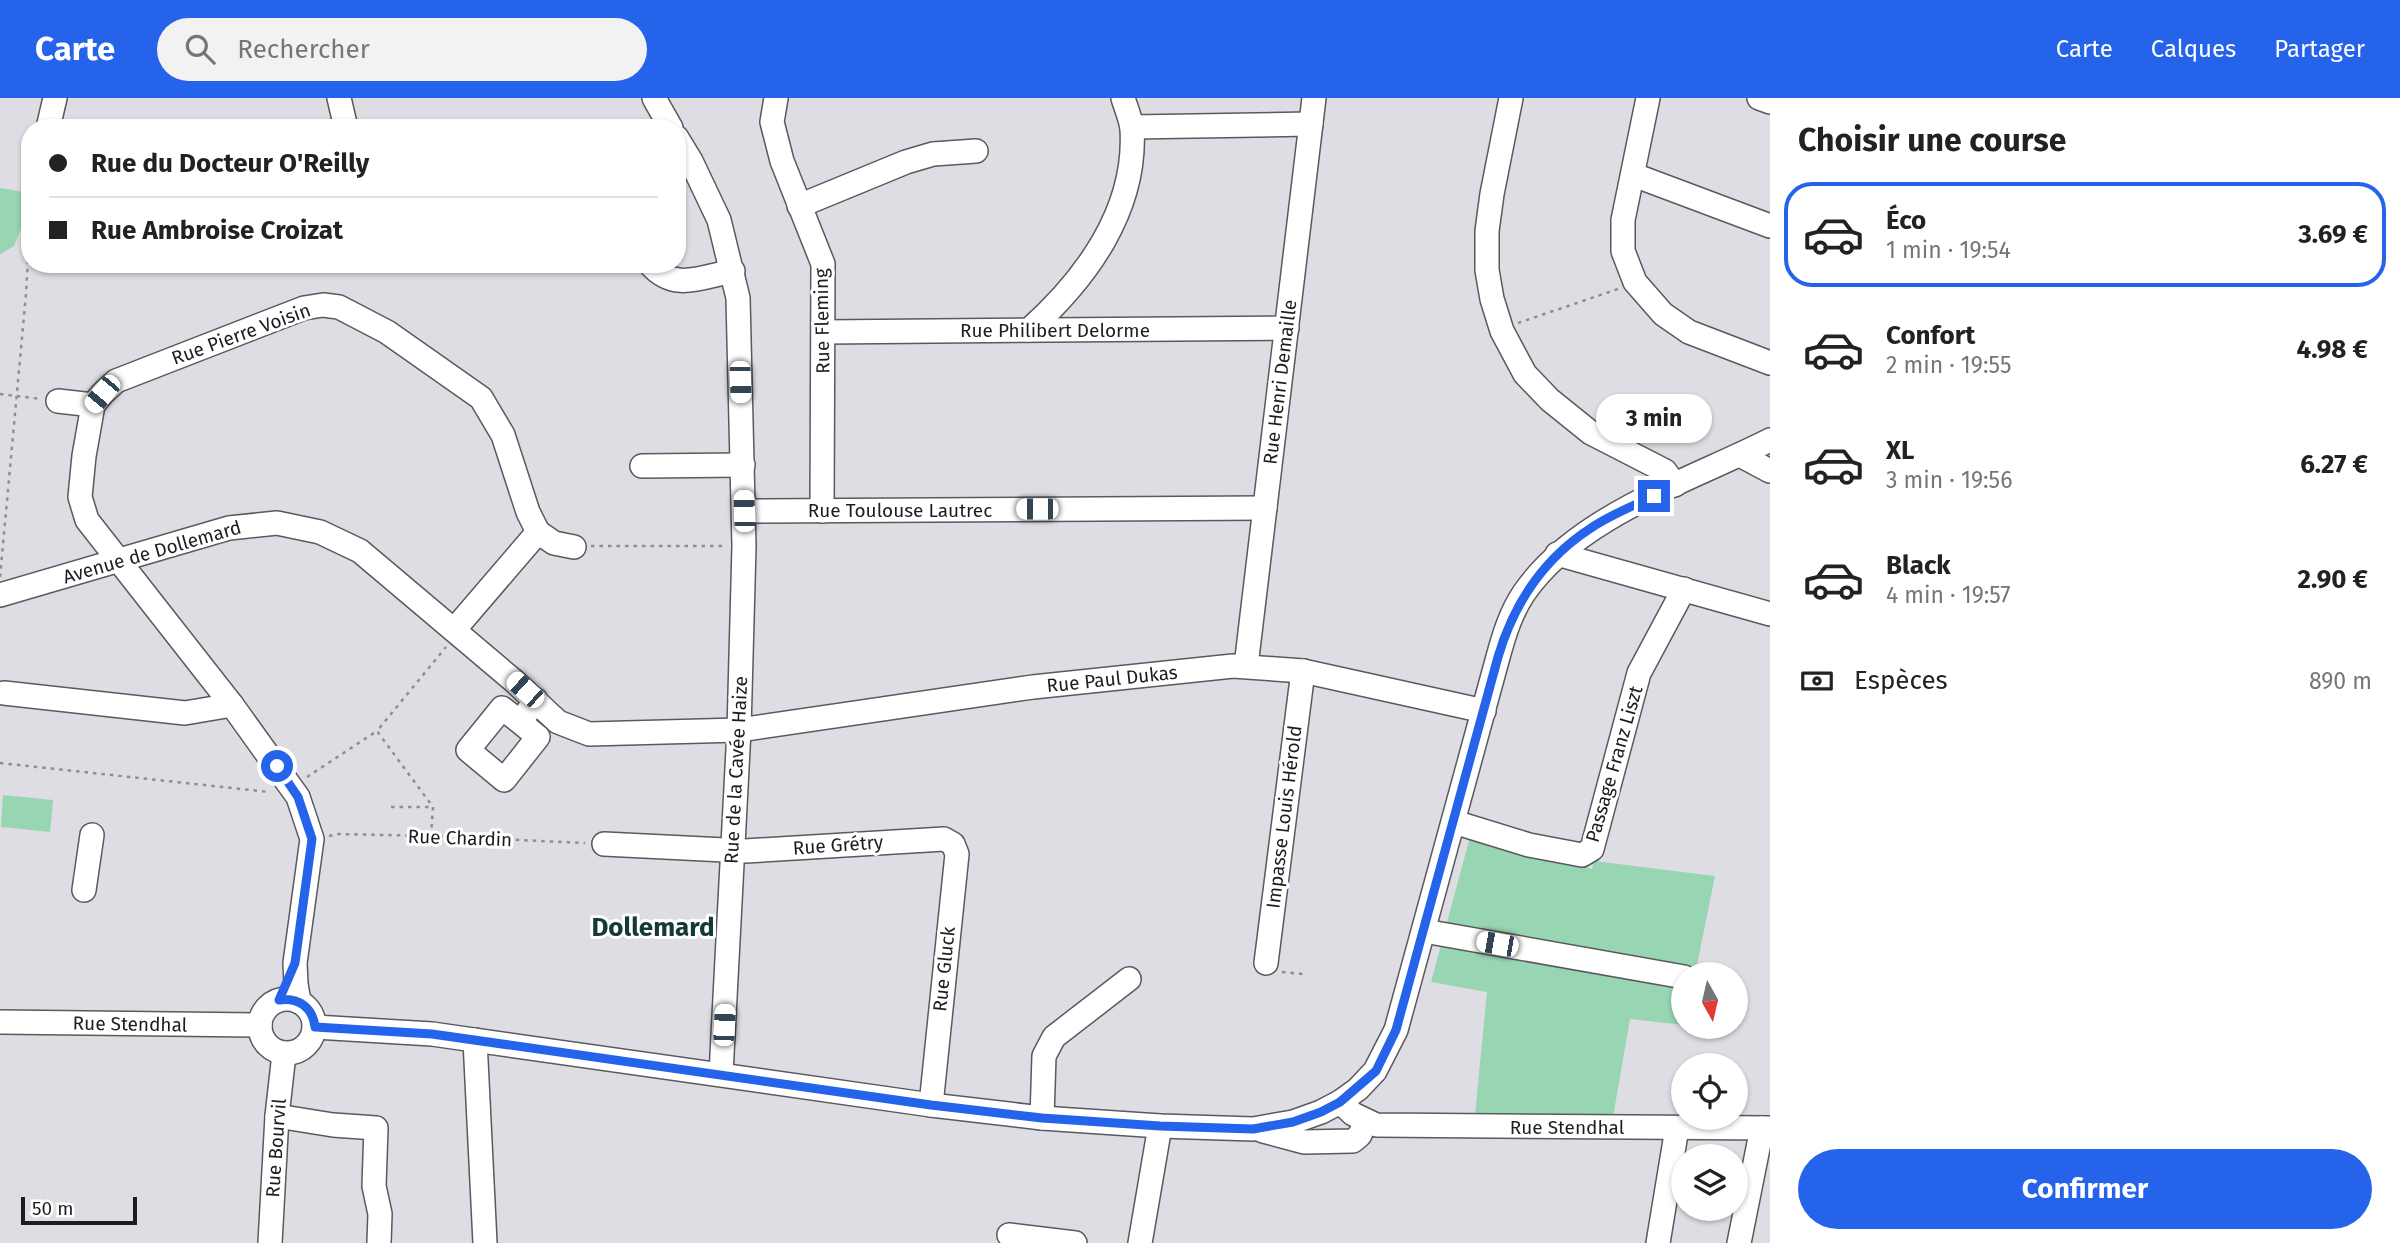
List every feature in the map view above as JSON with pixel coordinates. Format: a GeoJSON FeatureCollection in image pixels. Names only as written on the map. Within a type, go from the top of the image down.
{"type":"FeatureCollection","features":[{"type":"Feature","properties":{"kind":"street"},"geometry":{"type":"LineString","coordinates":[[50,119],[55,98]]}},
{"type":"Feature","properties":{"kind":"street"},"geometry":{"type":"LineString","coordinates":[[339,98],[344,119]]}},
{"type":"Feature","properties":{"kind":"street"},"geometry":{"type":"LineString","coordinates":[[654,98],[666,119]]}},
{"type":"Feature","properties":{"kind":"street","name":"Rue Fleming"},"geometry":{"type":"LineString","coordinates":[[776,98],[772,122],[782,161],[823,264],[822,511]]}},
{"type":"Feature","properties":{"kind":"street"},"geometry":{"type":"LineString","coordinates":[[1029,330],[1057,303],[1105,241],[1123,202],[1132,164],[1132,127],[1124,98]]}},
{"type":"Feature","properties":{"kind":"street","name":"Rue Henri Demaille"},"geometry":{"type":"LineString","coordinates":[[1246,666],[1314,98]]}},
{"type":"Feature","properties":{"kind":"street"},"geometry":{"type":"LineString","coordinates":[[1511,98],[1487,231],[1492,299],[1502,329],[1525,374],[1550,400],[1591,433],[1665,471],[1675,485]]}},
{"type":"Feature","properties":{"kind":"street"},"geometry":{"type":"LineString","coordinates":[[1648,98],[1623,220],[1623,251],[1635,282],[1663,314],[1689,332],[1770,363]]}},
{"type":"Feature","properties":{"kind":"street"},"geometry":{"type":"LineString","coordinates":[[1759,98],[1770,102]]}},
{"type":"Feature","properties":{"kind":"street"},"geometry":{"type":"LineString","coordinates":[[1132,127],[1311,124]]}},
{"type":"Feature","properties":{"kind":"street"},"geometry":{"type":"LineString","coordinates":[[799,206],[906,162],[933,154],[976,151]]}},
{"type":"Feature","properties":{"kind":"street","name":"Rue de la Cavée Haize"},"geometry":{"type":"LineString","coordinates":[[686,153],[719,220],[738,298],[744,546],[721,1074]]}},
{"type":"Feature","properties":{"kind":"street"},"geometry":{"type":"LineString","coordinates":[[1634,175],[1770,226]]}},
{"type":"Feature","properties":{"kind":"street"},"geometry":{"type":"LineString","coordinates":[[657,273],[675,282],[733,271]]}},
{"type":"Feature","properties":{"kind":"street","name":"Rue Pierre Voisin"},"geometry":{"type":"LineString","coordinates":[[93,405],[116,381],[304,308],[323,305],[339,307],[387,332],[481,398],[503,435],[528,512],[538,532]]}},
{"type":"Feature","properties":{"kind":"street","name":"Rue Philibert Delorme"},"geometry":{"type":"LineString","coordinates":[[824,332],[1287,328]]}},
{"type":"Feature","properties":{"kind":"street"},"geometry":{"type":"LineString","coordinates":[[58,401],[93,405],[82,484],[82,509],[87,520],[121,560],[292,786],[312,839],[289,1001]]}},
{"type":"Feature","properties":{"kind":"street"},"geometry":{"type":"LineString","coordinates":[[315,1027],[432,1034],[931,1105],[1042,1118],[1253,1129],[1293,1122],[1321,1112],[1340,1102],[1376,1071],[1396,1030],[1507,626],[1523,595],[1557,555],[1591,527],[1770,440]]}},
{"type":"Feature","properties":{"kind":"street"},"geometry":{"type":"LineString","coordinates":[[1740,455],[1770,471]]}},
{"type":"Feature","properties":{"kind":"street"},"geometry":{"type":"LineString","coordinates":[[642,466],[743,465]]}},
{"type":"Feature","properties":{"kind":"street","name":"Rue Toulouse Lautrec"},"geometry":{"type":"LineString","coordinates":[[744,511],[1265,508]]}},
{"type":"Feature","properties":{"kind":"street","name":"Avenue de Dollemard"},"geometry":{"type":"LineString","coordinates":[[0,595],[229,528],[276,523],[298,525],[360,551],[536,700],[558,722],[589,734],[738,730]]}},
{"type":"Feature","properties":{"kind":"street"},"geometry":{"type":"LineString","coordinates":[[456,631],[538,532],[554,543],[574,547]]}},
{"type":"Feature","properties":{"kind":"street"},"geometry":{"type":"LineString","coordinates":[[1557,555],[1770,614]]}},
{"type":"Feature","properties":{"kind":"street","name":"Passage Franz Liszt"},"geometry":{"type":"LineString","coordinates":[[1454,822],[1529,845],[1582,855],[1592,849],[1639,673],[1684,589]]}},
{"type":"Feature","properties":{"kind":"street","name":"Rue Paul Dukas"},"geometry":{"type":"LineString","coordinates":[[738,730],[1033,687],[1246,666],[1303,671],[1484,711]]}},
{"type":"Feature","properties":{"kind":"street","name":"Impasse Louis Hérold"},"geometry":{"type":"LineString","coordinates":[[1266,963],[1303,671]]}},
{"type":"Feature","properties":{"kind":"street"},"geometry":{"type":"LineString","coordinates":[[4,692],[186,713],[232,705]]}},
{"type":"Feature","properties":{"kind":"street"},"geometry":{"type":"LineString","coordinates":[[520,722],[536,700]]}},
{"type":"Feature","properties":{"kind":"street"},"geometry":{"type":"LineString","coordinates":[[84,890],[92,835]]}},
{"type":"Feature","properties":{"kind":"street","name":"Rue Grétry"},"geometry":{"type":"LineString","coordinates":[[732,851],[944,839]]}},
{"type":"Feature","properties":{"kind":"street","name":"Rue Gluck"},"geometry":{"type":"LineString","coordinates":[[931,1105],[957,854],[953,844],[944,839]]}},
{"type":"Feature","properties":{"kind":"street"},"geometry":{"type":"LineString","coordinates":[[604,844],[732,851]]}},
{"type":"Feature","properties":{"kind":"street"},"geometry":{"type":"LineString","coordinates":[[1424,931],[1671,975]]}},
{"type":"Feature","properties":{"kind":"street"},"geometry":{"type":"LineString","coordinates":[[1042,1118],[1044,1056],[1054,1037],[1129,979]]}},
{"type":"Feature","properties":{"kind":"street"},"geometry":{"type":"LineString","coordinates":[[289,1001],[311,1012],[315,1027],[308,1044],[293,1053],[285,1054],[269,1047],[261,1034],[260,1026],[265,1010],[289,1001]]}},
{"type":"Feature","properties":{"kind":"street","name":"Rue Stendhal"},"geometry":{"type":"LineString","coordinates":[[0,1022],[260,1026]]}},
{"type":"Feature","properties":{"kind":"street"},"geometry":{"type":"LineString","coordinates":[[475,1040],[485,1243]]}},
{"type":"Feature","properties":{"kind":"street","name":"Rue Bourvil"},"geometry":{"type":"LineString","coordinates":[[270,1243],[276,1116],[285,1054]]}},
{"type":"Feature","properties":{"kind":"street","name":"Rue Stendhal"},"geometry":{"type":"LineString","coordinates":[[1340,1102],[1364,1121],[1376,1125],[1671,1128]]}},
{"type":"Feature","properties":{"kind":"street"},"geometry":{"type":"LineString","coordinates":[[276,1116],[376,1128],[374,1186],[380,1214],[379,1243]]}},
{"type":"Feature","properties":{"kind":"street"},"geometry":{"type":"LineString","coordinates":[[1253,1129],[1304,1142],[1353,1141],[1360,1136],[1364,1121]]}},
{"type":"Feature","properties":{"kind":"street"},"geometry":{"type":"LineString","coordinates":[[1140,1243],[1160,1126]]}},
{"type":"Feature","properties":{"kind":"street","name":"Rue Stendhal"},"geometry":{"type":"LineString","coordinates":[[1748,1128],[1766,1128]]}},
{"type":"Feature","properties":{"kind":"street"},"geometry":{"type":"LineString","coordinates":[[1740,1243],[1766,1128]]}},
{"type":"Feature","properties":{"kind":"street"},"geometry":{"type":"LineString","coordinates":[[1658,1243],[1677,1130]]}},
{"type":"Feature","properties":{"kind":"street"},"geometry":{"type":"LineString","coordinates":[[1009,1235],[1068,1243]]}},
{"type":"Feature","properties":{"kind":"path"},"geometry":{"type":"LineString","coordinates":[[0,577],[26,273]]}},
{"type":"Feature","properties":{"kind":"path"},"geometry":{"type":"LineString","coordinates":[[1502,329],[1618,289]]}},
{"type":"Feature","properties":{"kind":"path"},"geometry":{"type":"LineString","coordinates":[[0,394],[58,401]]}},
{"type":"Feature","properties":{"kind":"path"},"geometry":{"type":"LineString","coordinates":[[574,547],[744,546]]}},
{"type":"Feature","properties":{"kind":"path"},"geometry":{"type":"LineString","coordinates":[[0,763],[276,793],[292,786],[377,731],[456,631]]}},
{"type":"Feature","properties":{"kind":"path"},"geometry":{"type":"LineString","coordinates":[[377,731],[433,807],[430,836]]}},
{"type":"Feature","properties":{"kind":"path"},"geometry":{"type":"LineString","coordinates":[[391,807],[433,807]]}},
{"type":"Feature","properties":{"kind":"path","name":"Rue Chardin"},"geometry":{"type":"LineString","coordinates":[[312,839],[339,834],[604,844]]}},
{"type":"Feature","properties":{"kind":"green space"},"geometry":{"type":"Polygon","coordinates":[[[0,188],[21,192],[21,229],[14,246],[0,254],[0,188]]]}},
{"type":"Feature","properties":{"kind":"green space"},"geometry":{"type":"Polygon","coordinates":[[[3,795],[53,800],[50,832],[1,827],[3,795]]]}},
{"type":"Feature","properties":{"kind":"green space"},"geometry":{"type":"Polygon","coordinates":[[[1471,833],[1592,869],[1594,861],[1715,876],[1698,962],[1671,962],[1671,1024],[1630,1019],[1613,1117],[1475,1115],[1487,992],[1431,982],[1471,833]]]}},
{"type":"Feature","properties":{"kind":"district","name":"Dollemard"},"geometry":{"type":"Point","coordinates":[653,927]}},
{"type":"Feature","properties":{"kind":"route"},"geometry":{"type":"LineString","coordinates":[[277,766],[298,797],[312,839],[295,963],[279,1000],[292,999],[306,1006],[311,1012],[315,1027],[432,1034],[931,1105],[1042,1118],[1253,1129],[1293,1122],[1340,1102],[1370,1078],[1396,1030],[1507,626],[1523,595],[1557,555],[1591,527],[1654,496]]}}]}
